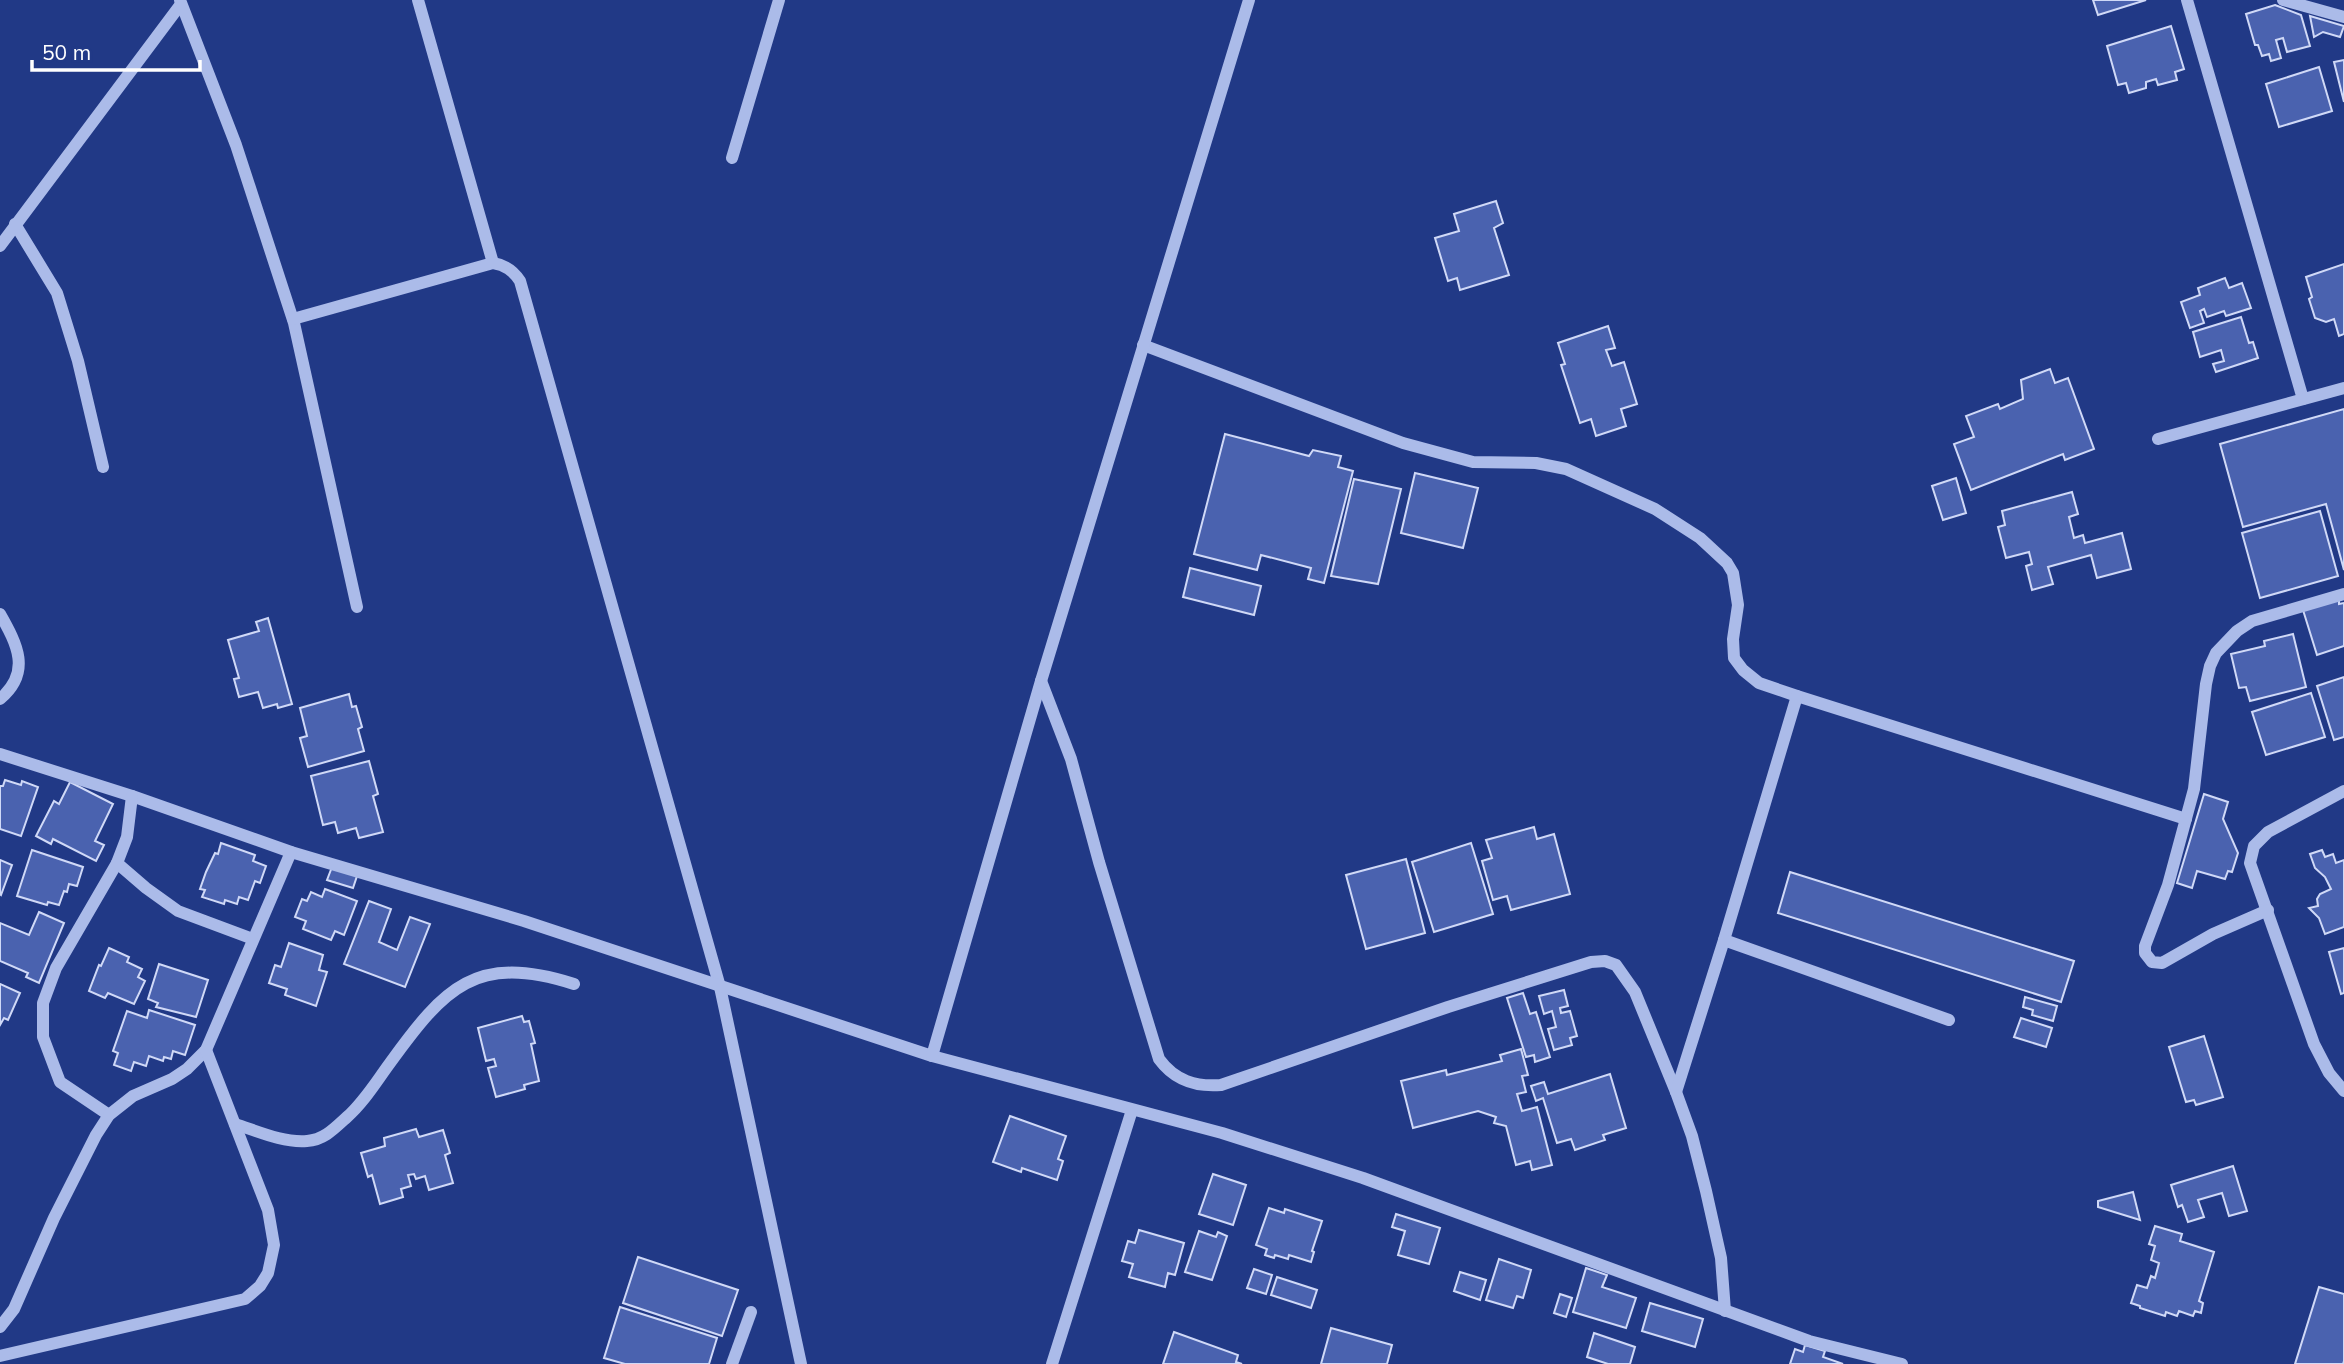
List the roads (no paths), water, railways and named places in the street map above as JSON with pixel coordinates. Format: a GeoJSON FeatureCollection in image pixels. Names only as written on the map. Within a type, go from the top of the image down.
{"type":"FeatureCollection","features":[{"type":"Feature","properties":{"kind":"street"},"geometry":{"type":"LineString","coordinates":[[418,0],[493,263]]}},
{"type":"Feature","properties":{"kind":"street"},"geometry":{"type":"LineString","coordinates":[[732,158],[779,0]]}},
{"type":"Feature","properties":{"kind":"street"},"geometry":{"type":"LineString","coordinates":[[932,1056],[1041,681],[1248,0]]}},
{"type":"Feature","properties":{"kind":"street"},"geometry":{"type":"LineString","coordinates":[[2187,0],[2304,399]]}},
{"type":"Feature","properties":{"kind":"street"},"geometry":{"type":"LineString","coordinates":[[2283,0],[2344,18]]}},
{"type":"Feature","properties":{"kind":"street"},"geometry":{"type":"LineString","coordinates":[[0,246],[181,2]]}},
{"type":"Feature","properties":{"kind":"street"},"geometry":{"type":"LineString","coordinates":[[181,2],[236,145],[293,319],[357,607]]}},
{"type":"Feature","properties":{"kind":"street"},"geometry":{"type":"LineString","coordinates":[[15,225],[57,293],[78,360],[103,467]]}},
{"type":"Feature","properties":{"kind":"street"},"geometry":{"type":"LineString","coordinates":[[293,319],[493,263],[504,265],[516,274],[520,281],[720,987],[801,1364]]}},
{"type":"Feature","properties":{"kind":"street"},"geometry":{"type":"LineString","coordinates":[[1143,345],[1403,443],[1473,462],[1536,463],[1566,469],[1655,509],[1700,538],[1727,563],[1733,573],[1738,605],[1733,639],[1734,658],[1743,670],[1759,683],[2186,818]]}},
{"type":"Feature","properties":{"kind":"street"},"geometry":{"type":"LineString","coordinates":[[2158,439],[2344,388]]}},
{"type":"Feature","properties":{"kind":"street"},"geometry":{"type":"LineString","coordinates":[[2268,910],[2213,934],[2162,963],[2156,964],[2148,959],[2145,953],[2145,946],[2168,885],[2194,789],[2206,684],[2216,653],[2237,631],[2252,621],[2344,594]]}},
{"type":"Feature","properties":{"kind":"street"},"geometry":{"type":"LineString","coordinates":[[0,614],[16,643],[19,660],[12,687],[0,699]]}},
{"type":"Feature","properties":{"kind":"street"},"geometry":{"type":"LineString","coordinates":[[1041,681],[1072,759],[1103,876],[1159,1059],[1174,1076],[1204,1086],[1221,1084],[1591,962],[1605,961],[1616,965],[1635,992],[1692,1136],[1721,1258],[1725,1311]]}},
{"type":"Feature","properties":{"kind":"street"},"geometry":{"type":"LineString","coordinates":[[1676,1092],[1797,696]]}},
{"type":"Feature","properties":{"kind":"street"},"geometry":{"type":"LineString","coordinates":[[0,754],[132,796],[291,852],[524,920],[932,1056],[1222,1133],[1363,1178],[1809,1341],[1902,1364]]}},
{"type":"Feature","properties":{"kind":"street"},"geometry":{"type":"LineString","coordinates":[[2344,791],[2268,832],[2254,846],[2250,863],[2314,1044],[2329,1073],[2344,1091]]}},
{"type":"Feature","properties":{"kind":"street"},"geometry":{"type":"LineString","coordinates":[[109,1115],[60,1082],[43,1037],[43,1003],[55,968],[117,863],[127,837],[132,796]]}},
{"type":"Feature","properties":{"kind":"street"},"geometry":{"type":"LineString","coordinates":[[0,1327],[24,1290],[54,1218],[109,1115],[134,1096],[172,1079],[187,1069],[206,1050],[291,852]]}},
{"type":"Feature","properties":{"kind":"street"},"geometry":{"type":"LineString","coordinates":[[117,863],[177,911],[253,939]]}},
{"type":"Feature","properties":{"kind":"street"},"geometry":{"type":"LineString","coordinates":[[1724,940],[1949,1020]]}},
{"type":"Feature","properties":{"kind":"street"},"geometry":{"type":"LineString","coordinates":[[235,1124],[281,1139],[307,1141],[329,1134],[359,1107],[401,1049],[447,994],[472,979],[509,971],[550,976],[574,984]]}},
{"type":"Feature","properties":{"kind":"street"},"geometry":{"type":"LineString","coordinates":[[0,1356],[244,1298],[260,1286],[268,1273],[274,1245],[268,1210],[206,1050]]}},
{"type":"Feature","properties":{"kind":"street"},"geometry":{"type":"LineString","coordinates":[[1052,1364],[1132,1110]]}},
{"type":"Feature","properties":{"kind":"street"},"geometry":{"type":"LineString","coordinates":[[732,1364],[751,1312]]}}]}
